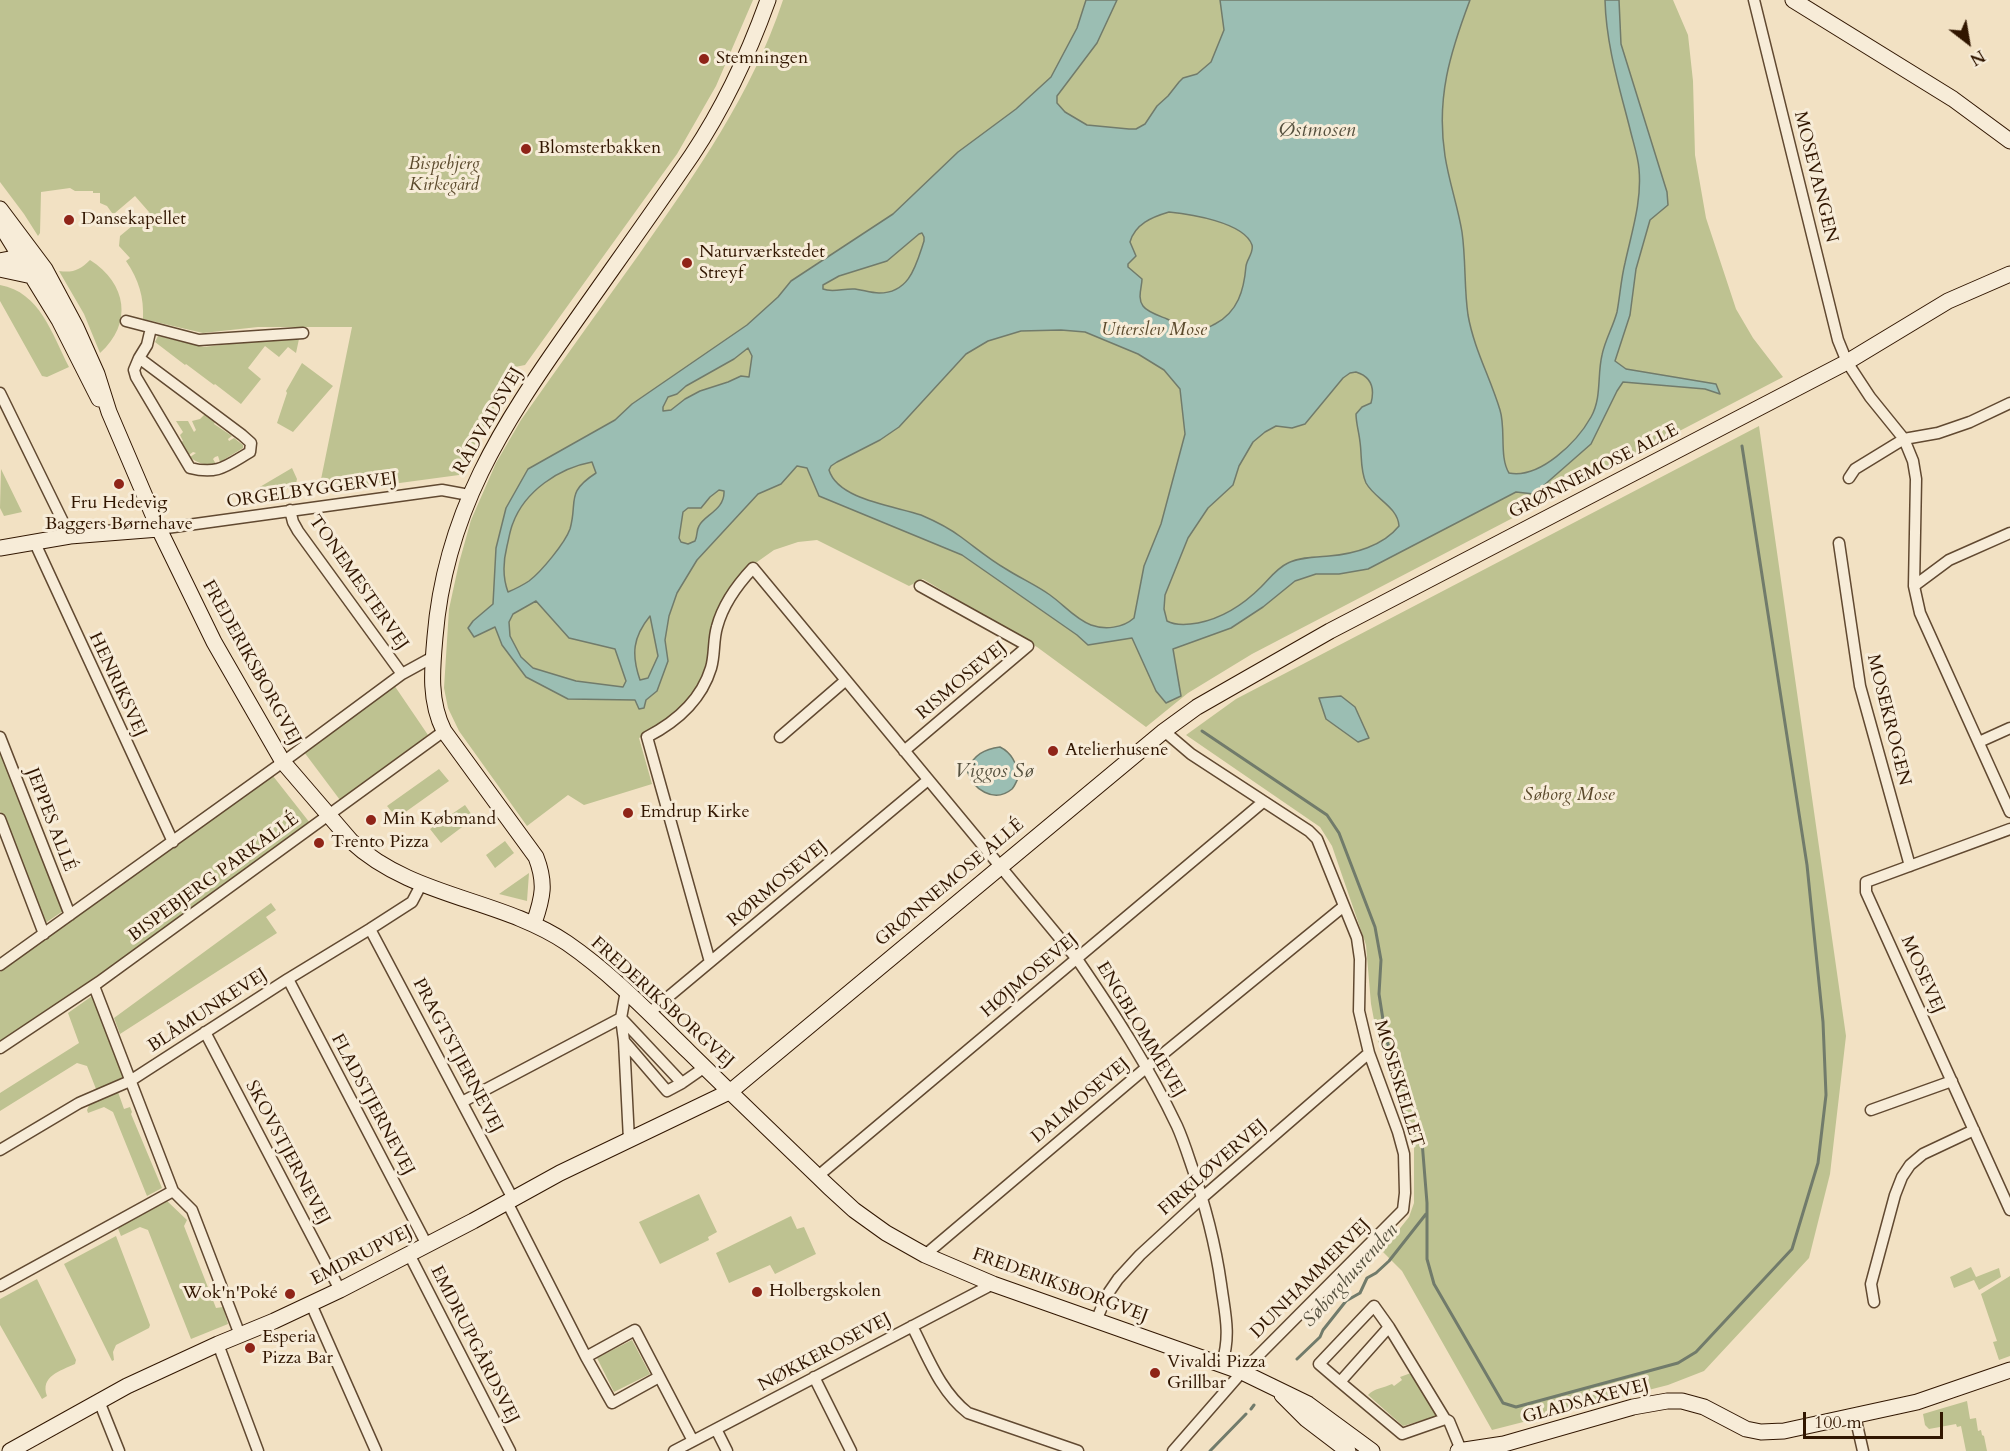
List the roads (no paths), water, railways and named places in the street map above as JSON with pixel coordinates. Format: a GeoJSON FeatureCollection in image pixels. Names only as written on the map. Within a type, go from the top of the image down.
{"type":"FeatureCollection","features":[{"type":"Feature","properties":{"kind":"street","name":"RÅDVADSVEJ"},"geometry":{"type":"LineString","coordinates":[[534,923],[543,888],[536,857],[444,731],[436,716],[432,683],[433,657],[437,607],[448,553],[469,495],[498,437],[534,379],[693,153],[730,88],[768,0]]}},
{"type":"Feature","properties":{"kind":"street","name":"MOSEVANGEN"},"geometry":{"type":"LineString","coordinates":[[1754,0],[1838,340],[1847,362],[1870,397],[1904,439],[1913,461],[1916,479],[1914,586],[1920,613],[2010,812]]}},
{"type":"Feature","properties":{"kind":"street"},"geometry":{"type":"LineString","coordinates":[[1793,0],[1953,99],[2010,141]]}},
{"type":"Feature","properties":{"kind":"street","name":"FREDERIKSBORGVEJ"},"geometry":{"type":"LineString","coordinates":[[0,209],[38,258],[61,299],[97,374],[109,412],[159,528],[214,642],[283,762],[351,841],[370,857],[392,870],[457,898],[534,923],[568,944],[626,991],[854,1210],[886,1233],[925,1255],[993,1284],[1242,1372],[1308,1404],[1372,1451]]}},
{"type":"Feature","properties":{"kind":"street","name":"FREDERIKSBORGVEJ"},"geometry":{"type":"LineString","coordinates":[[0,224],[59,320],[87,379],[109,412]]}},
{"type":"Feature","properties":{"kind":"street"},"geometry":{"type":"LineString","coordinates":[[0,261],[20,257],[41,272],[61,299]]}},
{"type":"Feature","properties":{"kind":"street"},"geometry":{"type":"LineString","coordinates":[[0,269],[32,276]]}},
{"type":"Feature","properties":{"kind":"street","name":"GRØNNEMOSE ALLE"},"geometry":{"type":"LineString","coordinates":[[1197,707],[1330,631],[1847,362],[1948,301],[2010,274]]}},
{"type":"Feature","properties":{"kind":"street"},"geometry":{"type":"LineString","coordinates":[[126,321],[199,340],[303,333]]}},
{"type":"Feature","properties":{"kind":"street"},"geometry":{"type":"LineString","coordinates":[[139,358],[242,435],[251,443],[250,452],[220,470],[202,471],[190,468],[134,370],[139,358],[147,345],[151,328]]}},
{"type":"Feature","properties":{"kind":"street"},"geometry":{"type":"LineString","coordinates":[[0,393],[70,536]]}},
{"type":"Feature","properties":{"kind":"street"},"geometry":{"type":"LineString","coordinates":[[1849,478],[1855,469],[1904,439],[1938,433],[1970,422],[2010,403]]}},
{"type":"Feature","properties":{"kind":"street","name":"ORGELBYGGERVEJ"},"geometry":{"type":"LineString","coordinates":[[159,528],[442,490],[469,495]]}},
{"type":"Feature","properties":{"kind":"street","name":"TONEMESTERVEJ"},"geometry":{"type":"LineString","coordinates":[[290,510],[298,531],[402,674]]}},
{"type":"Feature","properties":{"kind":"street"},"geometry":{"type":"LineString","coordinates":[[0,548],[70,536],[159,528]]}},
{"type":"Feature","properties":{"kind":"street"},"geometry":{"type":"LineString","coordinates":[[1914,586],[1949,560],[2010,533]]}},
{"type":"Feature","properties":{"kind":"street","name":"HENRIKSVEJ"},"geometry":{"type":"LineString","coordinates":[[34,541],[173,842]]}},
{"type":"Feature","properties":{"kind":"street","name":"MOSEKROGEN"},"geometry":{"type":"LineString","coordinates":[[1839,543],[1860,686],[1910,867]]}},
{"type":"Feature","properties":{"kind":"street","name":"ENGBLOMMEVEJ"},"geometry":{"type":"LineString","coordinates":[[710,962],[646,737],[666,727],[682,715],[695,700],[712,666],[716,627],[724,606],[738,584],[753,568],[1077,959],[1116,1015],[1147,1067],[1178,1128],[1203,1197],[1218,1262],[1228,1330],[1228,1345],[1222,1364]]}},
{"type":"Feature","properties":{"kind":"street","name":"RISMOSEVEJ"},"geometry":{"type":"LineString","coordinates":[[904,751],[1028,646],[920,586]]}},
{"type":"Feature","properties":{"kind":"street"},"geometry":{"type":"LineString","coordinates":[[0,965],[173,842],[402,674],[433,657]]}},
{"type":"Feature","properties":{"kind":"street"},"geometry":{"type":"LineString","coordinates":[[780,737],[846,680]]}},
{"type":"Feature","properties":{"kind":"street","name":"GRØNNEMOSE ALLÉ"},"geometry":{"type":"LineString","coordinates":[[730,1091],[1164,730],[1197,707]]}},
{"type":"Feature","properties":{"kind":"street"},"geometry":{"type":"LineString","coordinates":[[1979,742],[2010,728]]}},
{"type":"Feature","properties":{"kind":"street","name":"MOSESKELLET"},"geometry":{"type":"LineString","coordinates":[[1164,730],[1191,754],[1309,831],[1317,839],[1357,938],[1360,959],[1359,1011],[1369,1053],[1404,1154],[1403,1210]]}},
{"type":"Feature","properties":{"kind":"street","name":"BISPEBJERG PARKALLÉ"},"geometry":{"type":"LineString","coordinates":[[0,1048],[94,986],[444,731]]}},
{"type":"Feature","properties":{"kind":"street","name":"JEPPES ALLÉ"},"geometry":{"type":"LineString","coordinates":[[0,737],[70,915]]}},
{"type":"Feature","properties":{"kind":"street","name":"RØRMOSEVEJ"},"geometry":{"type":"LineString","coordinates":[[649,1013],[928,780]]}},
{"type":"Feature","properties":{"kind":"street","name":"HØJMOSEVEJ"},"geometry":{"type":"LineString","coordinates":[[818,1176],[1263,802]]}},
{"type":"Feature","properties":{"kind":"street"},"geometry":{"type":"LineString","coordinates":[[0,819],[44,934]]}},
{"type":"Feature","properties":{"kind":"street"},"geometry":{"type":"LineString","coordinates":[[1910,867],[2010,830]]}},
{"type":"Feature","properties":{"kind":"street","name":"MOSEVEJ"},"geometry":{"type":"LineString","coordinates":[[1910,867],[1866,882],[1866,892],[2010,1210]]}},
{"type":"Feature","properties":{"kind":"street","name":"BLÅMUNKEVEJ"},"geometry":{"type":"LineString","coordinates":[[0,1150],[79,1102],[130,1081],[412,902],[422,883]]}},
{"type":"Feature","properties":{"kind":"street","name":"DALMOSEVEJ"},"geometry":{"type":"LineString","coordinates":[[925,1255],[1147,1067],[1344,906]]}},
{"type":"Feature","properties":{"kind":"street","name":"PRAGTSTJERNEVEJ"},"geometry":{"type":"LineString","coordinates":[[370,929],[462,1102],[586,1357],[612,1403],[659,1377]]}},
{"type":"Feature","properties":{"kind":"street","name":"FLADSTJERNEVEJ"},"geometry":{"type":"LineString","coordinates":[[288,979],[427,1245]]}},
{"type":"Feature","properties":{"kind":"street"},"geometry":{"type":"LineString","coordinates":[[94,986],[173,1191],[192,1210],[240,1335]]}},
{"type":"Feature","properties":{"kind":"street"},"geometry":{"type":"LineString","coordinates":[[626,991],[621,1018],[628,1140]]}},
{"type":"Feature","properties":{"kind":"street"},"geometry":{"type":"LineString","coordinates":[[462,1102],[621,1018]]}},
{"type":"Feature","properties":{"kind":"street"},"geometry":{"type":"LineString","coordinates":[[621,1018],[682,1083]]}},
{"type":"Feature","properties":{"kind":"street","name":"SKOVSTJERNEVEJ"},"geometry":{"type":"LineString","coordinates":[[205,1032],[340,1290]]}},
{"type":"Feature","properties":{"kind":"street"},"geometry":{"type":"LineString","coordinates":[[624,1041],[667,1090],[705,1068]]}},
{"type":"Feature","properties":{"kind":"street","name":"FIRKLØVERVEJ"},"geometry":{"type":"LineString","coordinates":[[1096,1321],[1107,1295],[1121,1274],[1203,1197],[1369,1053]]}},
{"type":"Feature","properties":{"kind":"street"},"geometry":{"type":"LineString","coordinates":[[1871,1110],[1952,1081]]}},
{"type":"Feature","properties":{"kind":"street","name":"EMDRUPVEJ"},"geometry":{"type":"LineString","coordinates":[[10,1451],[99,1401],[218,1344],[340,1290],[510,1201],[534,1186],[730,1091]]}},
{"type":"Feature","properties":{"kind":"street"},"geometry":{"type":"LineString","coordinates":[[1874,1302],[1872,1284],[1902,1177],[1910,1165],[1923,1154],[1974,1130]]}},
{"type":"Feature","properties":{"kind":"street"},"geometry":{"type":"LineString","coordinates":[[0,1286],[173,1191]]}},
{"type":"Feature","properties":{"kind":"street","name":"DUNHAMMERVEJ"},"geometry":{"type":"LineString","coordinates":[[1173,1451],[1242,1372],[1403,1210]]}},
{"type":"Feature","properties":{"kind":"street","name":"EMDRUPGÅRDSVEJ"},"geometry":{"type":"LineString","coordinates":[[409,1254],[510,1451]]}},
{"type":"Feature","properties":{"kind":"street","name":"NØKKEROSEVEJ"},"geometry":{"type":"LineString","coordinates":[[674,1451],[993,1284]]}},
{"type":"Feature","properties":{"kind":"street"},"geometry":{"type":"LineString","coordinates":[[311,1304],[376,1451]]}},
{"type":"Feature","properties":{"kind":"street"},"geometry":{"type":"LineString","coordinates":[[1444,1419],[1402,1434],[1318,1364],[1374,1306],[1444,1419],[1449,1421],[1468,1450]]}},
{"type":"Feature","properties":{"kind":"street"},"geometry":{"type":"LineString","coordinates":[[912,1326],[944,1388],[968,1413],[1078,1451]]}},
{"type":"Feature","properties":{"kind":"street"},"geometry":{"type":"LineString","coordinates":[[1340,1382],[1389,1328]]}},
{"type":"Feature","properties":{"kind":"street"},"geometry":{"type":"LineString","coordinates":[[586,1357],[635,1330],[693,1441]]}},
{"type":"Feature","properties":{"kind":"street"},"geometry":{"type":"LineString","coordinates":[[218,1344],[258,1451]]}},
{"type":"Feature","properties":{"kind":"street","name":"GLADSAXEVEJ"},"geometry":{"type":"LineString","coordinates":[[1468,1450],[1504,1444],[1633,1407],[1667,1401],[1682,1401],[1704,1407],[1746,1430],[1784,1431],[1934,1397],[2010,1370]]}},
{"type":"Feature","properties":{"kind":"street"},"geometry":{"type":"LineString","coordinates":[[814,1377],[851,1451]]}},
{"type":"Feature","properties":{"kind":"street","name":"FREDERIKSBORGVEJ"},"geometry":{"type":"LineString","coordinates":[[1272,1388],[1315,1426],[1348,1451]]}},
{"type":"Feature","properties":{"kind":"street"},"geometry":{"type":"LineString","coordinates":[[99,1401],[118,1451]]}},
{"type":"Feature","properties":{"kind":"street"},"geometry":{"type":"LineString","coordinates":[[1855,1416],[1863,1451]]}},
{"type":"Feature","properties":{"kind":"street","name":"FREDERIKSBORGVEJ"},"geometry":{"type":"LineString","coordinates":[[1315,1426],[1330,1446],[1337,1451]]}},
{"type":"Feature","properties":{"kind":"street"},"geometry":{"type":"LineString","coordinates":[[716,1429],[727,1451]]}},
{"type":"Feature","properties":{"kind":"water","name":"Østmosen"},"geometry":{"type":"Polygon","coordinates":[[[1086,0],[1117,0],[1097,43],[1057,96],[1057,103],[1065,112],[1087,125],[1136,129],[1145,124],[1157,106],[1183,78],[1197,74],[1211,62],[1224,30],[1220,0],[1470,0],[1456,39],[1447,76],[1442,115],[1443,135],[1447,166],[1462,232],[1468,315],[1478,351],[1500,410],[1506,466],[1509,473],[1521,473],[1545,465],[1556,457],[1577,437],[1591,417],[1597,402],[1603,349],[1617,312],[1636,216],[1640,181],[1638,159],[1614,65],[1606,16],[1605,0],[1619,0],[1621,44],[1667,192],[1668,205],[1650,220],[1636,269],[1630,315],[1615,361],[1626,369],[1716,384],[1720,394],[1705,389],[1623,382],[1591,444],[1534,494],[1516,492],[1368,569],[1339,574],[1316,574],[1295,581],[1263,607],[1231,628],[1173,649],[1181,696],[1166,703],[1156,691],[1132,638],[1088,645],[962,555],[819,496],[807,468],[797,466],[781,484],[758,494],[697,560],[677,593],[669,616],[665,640],[668,661],[657,691],[646,700],[644,708],[639,709],[635,700],[568,699],[526,677],[502,645],[495,627],[474,637],[468,628],[493,604],[496,548],[506,508],[528,469],[615,420],[632,404],[747,325],[778,297],[791,281],[893,214],[958,152],[1016,109],[1051,77],[1077,28],[1086,0]],[[1169,212],[1156,216],[1136,230],[1130,242],[1136,256],[1128,267],[1142,279],[1141,303],[1151,312],[1184,326],[1197,329],[1209,327],[1223,319],[1238,300],[1244,284],[1252,245],[1247,237],[1238,230],[1215,221],[1169,212]],[[922,233],[887,261],[839,276],[823,285],[823,289],[831,291],[855,289],[879,293],[890,292],[898,288],[905,283],[914,268],[924,241],[922,233]],[[1021,331],[988,341],[966,354],[899,427],[880,440],[837,462],[829,470],[834,480],[855,495],[921,515],[947,528],[994,562],[1050,595],[1085,622],[1102,627],[1125,624],[1134,618],[1144,566],[1161,524],[1185,434],[1180,389],[1164,370],[1138,354],[1085,332],[1021,331]],[[748,348],[734,359],[686,386],[677,394],[668,397],[663,411],[671,410],[700,391],[741,376],[749,377],[752,356],[748,348]],[[1356,372],[1343,378],[1305,424],[1292,428],[1276,426],[1253,442],[1239,466],[1233,485],[1208,508],[1188,538],[1165,595],[1164,609],[1167,621],[1186,625],[1216,618],[1247,600],[1284,565],[1303,558],[1339,555],[1367,548],[1385,539],[1399,526],[1395,514],[1370,489],[1363,473],[1356,414],[1362,407],[1371,403],[1373,393],[1371,384],[1366,377],[1356,372]],[[592,462],[567,470],[535,491],[518,511],[511,528],[505,558],[504,575],[508,592],[534,577],[558,549],[570,529],[576,492],[586,480],[596,473],[592,462]],[[719,490],[701,508],[688,508],[683,512],[679,538],[681,542],[688,544],[695,541],[699,526],[718,508],[724,491],[719,490]],[[536,601],[513,614],[509,622],[510,636],[521,657],[533,668],[576,681],[623,687],[626,681],[615,649],[569,638],[536,601]],[[650,616],[637,639],[635,662],[640,680],[648,678],[658,656],[650,616]]]}},
{"type":"Feature","properties":{"kind":"water"},"geometry":{"type":"Polygon","coordinates":[[[1341,696],[1355,707],[1369,738],[1358,742],[1326,719],[1319,698],[1341,696]]]}},
{"type":"Feature","properties":{"kind":"water","name":"Viggos Sø"},"geometry":{"type":"Polygon","coordinates":[[[1000,747],[1013,759],[1019,776],[1012,789],[998,795],[991,795],[974,783],[967,770],[980,754],[1000,747]]]}},
{"type":"Feature","properties":{"kind":"waterway"},"geometry":{"type":"LineString","coordinates":[[1202,731],[1327,815],[1339,833],[1375,927],[1381,960],[1379,994],[1386,1039],[1421,1129],[1427,1203],[1427,1259],[1434,1284],[1503,1403],[1516,1407],[1678,1363],[1696,1352],[1792,1249],[1818,1163],[1826,1095],[1823,1022],[1807,865],[1742,446]]}},
{"type":"Feature","properties":{"kind":"waterway","name":"Søborghusrenden"},"geometry":{"type":"LineString","coordinates":[[1297,1359],[1320,1337],[1346,1301],[1360,1293],[1367,1278],[1389,1261],[1426,1214]]}},
{"type":"Feature","properties":{"kind":"waterway","name":"Søborghusrenden"},"geometry":{"type":"LineString","coordinates":[[1251,1409],[1254,1405]]}},
{"type":"Feature","properties":{"kind":"waterway","name":"Søborghusrenden"},"geometry":{"type":"LineString","coordinates":[[1210,1451],[1246,1414]]}},
{"type":"Feature","properties":{"kind":"place","name":"Stemningen"},"geometry":{"type":"Point","coordinates":[704,59]}},
{"type":"Feature","properties":{"kind":"place","name":"Blomsterbakken"},"geometry":{"type":"Point","coordinates":[526,149]}},
{"type":"Feature","properties":{"kind":"place","name":"Dansekapellet"},"geometry":{"type":"Point","coordinates":[69,220]}},
{"type":"Feature","properties":{"kind":"place","name":"Naturværkstedet Streyf"},"geometry":{"type":"Point","coordinates":[687,263]}},
{"type":"Feature","properties":{"kind":"place","name":"Fru Hedevig Baggers Børnehave"},"geometry":{"type":"Point","coordinates":[119,484]}},
{"type":"Feature","properties":{"kind":"place","name":"Atelierhusene"},"geometry":{"type":"Point","coordinates":[1053,751]}},
{"type":"Feature","properties":{"kind":"place","name":"Emdrup Kirke"},"geometry":{"type":"Point","coordinates":[628,813]}},
{"type":"Feature","properties":{"kind":"place","name":"Min Købmand"},"geometry":{"type":"Point","coordinates":[371,820]}},
{"type":"Feature","properties":{"kind":"place","name":"Trento Pizza"},"geometry":{"type":"Point","coordinates":[319,843]}},
{"type":"Feature","properties":{"kind":"place","name":"Holbergskolen"},"geometry":{"type":"Point","coordinates":[757,1292]}},
{"type":"Feature","properties":{"kind":"place","name":"Wok'n'Poké"},"geometry":{"type":"Point","coordinates":[290,1294]}},
{"type":"Feature","properties":{"kind":"place","name":"Esperia Pizza Bar"},"geometry":{"type":"Point","coordinates":[250,1348]}},
{"type":"Feature","properties":{"kind":"place","name":"Vivaldi Pizza Grillbar"},"geometry":{"type":"Point","coordinates":[1155,1373]}},
{"type":"Feature","properties":{"kind":"park label","name":"Bispebjerg Kirkegård"},"geometry":{"type":"Point","coordinates":[444,175]}},
{"type":"Feature","properties":{"kind":"park label","name":"Utterslev Mose"},"geometry":{"type":"Point","coordinates":[1154,331]}},
{"type":"Feature","properties":{"kind":"park label","name":"Søborg Mose"},"geometry":{"type":"Point","coordinates":[1569,796]}}]}
